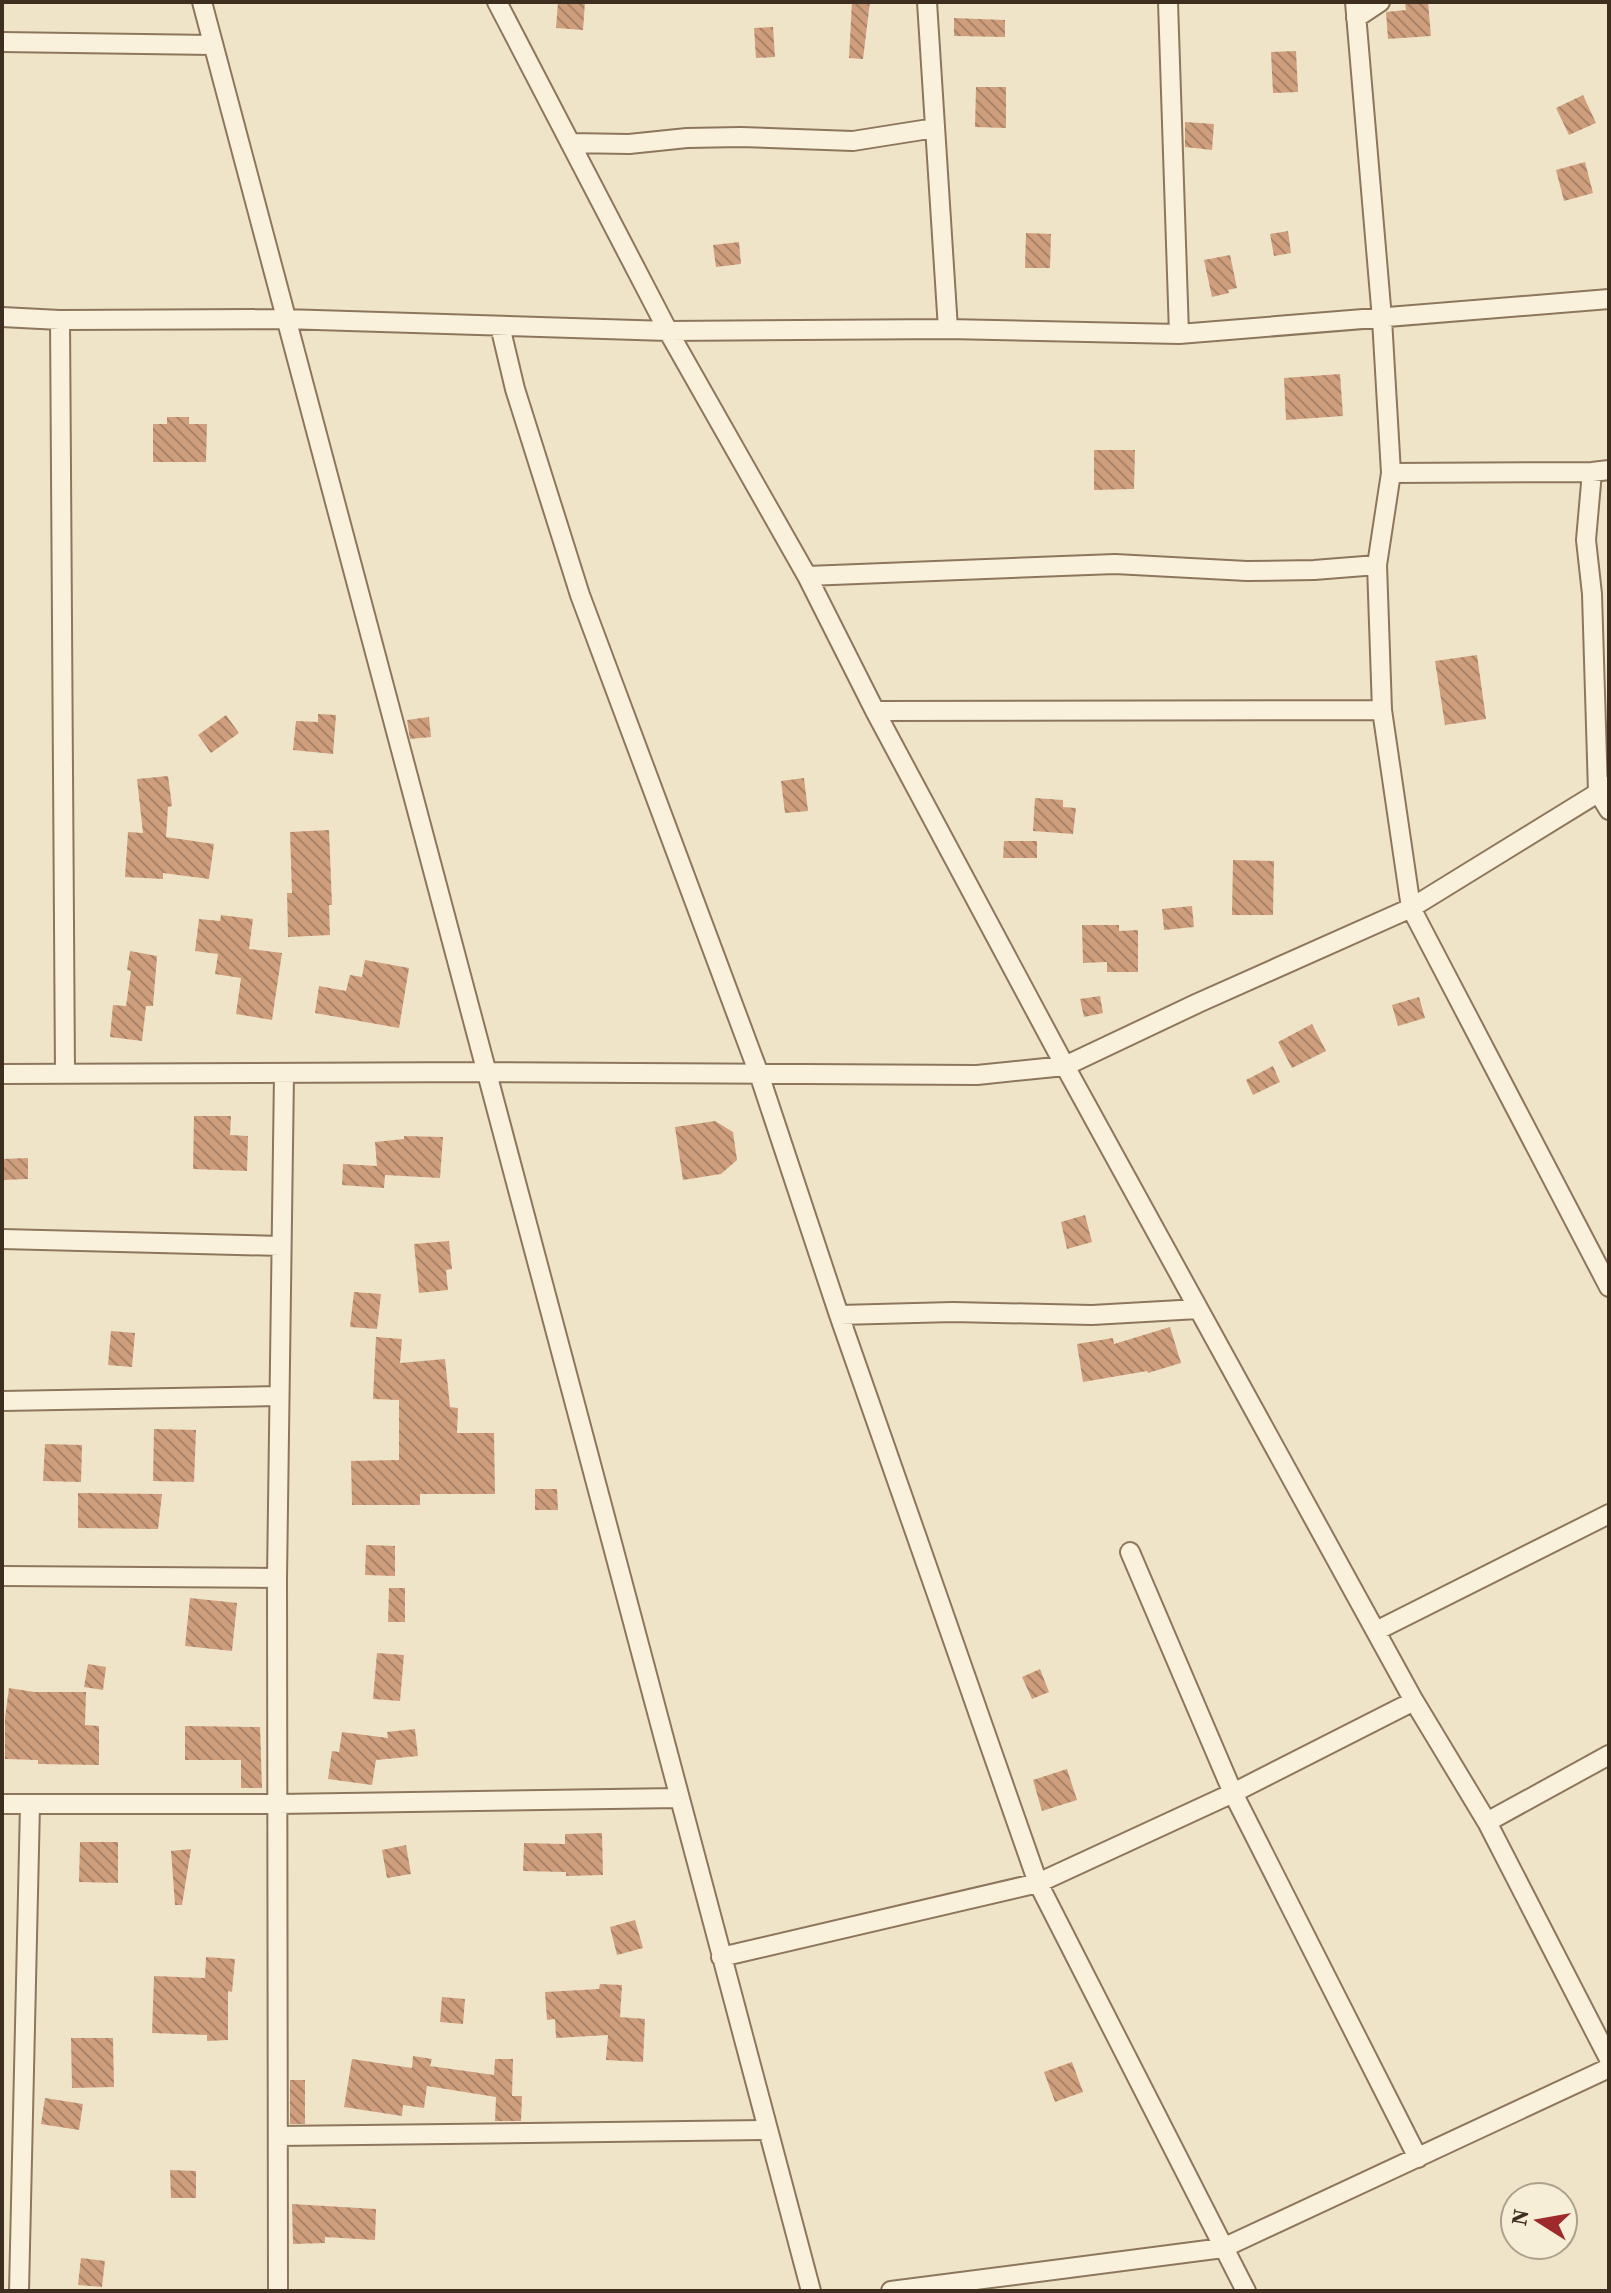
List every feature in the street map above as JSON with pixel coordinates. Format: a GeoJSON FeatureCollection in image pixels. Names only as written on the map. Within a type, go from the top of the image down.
{"type":"FeatureCollection","features":[{"type":"Feature","properties":{"kind":"street"},"geometry":{"type":"LineString","coordinates":[[202,2],[811,2291]]}},
{"type":"Feature","properties":{"kind":"street"},"geometry":{"type":"LineString","coordinates":[[497,2],[668,331],[807,576],[875,711],[1065,1066],[1414,1701],[1487,1822],[1609,2059]]}},
{"type":"Feature","properties":{"kind":"street"},"geometry":{"type":"LineString","coordinates":[[927,2],[948,329]]}},
{"type":"Feature","properties":{"kind":"street"},"geometry":{"type":"LineString","coordinates":[[1168,2],[1179,334]]}},
{"type":"Feature","properties":{"kind":"street"},"geometry":{"type":"LineString","coordinates":[[1380,2],[1355,10],[1382,319],[1391,473],[1377,565],[1382,710],[1411,908],[1609,1287]]}},
{"type":"Feature","properties":{"kind":"street"},"geometry":{"type":"LineString","coordinates":[[2,42],[213,45]]}},
{"type":"Feature","properties":{"kind":"street"},"geometry":{"type":"LineString","coordinates":[[570,143],[629,144],[741,137],[853,141],[935,128]]}},
{"type":"Feature","properties":{"kind":"street"},"geometry":{"type":"LineString","coordinates":[[2,317],[60,320],[284,319],[668,331],[948,329],[1179,334],[1609,299]]}},
{"type":"Feature","properties":{"kind":"street"},"geometry":{"type":"LineString","coordinates":[[60,320],[65,1073]]}},
{"type":"Feature","properties":{"kind":"street"},"geometry":{"type":"LineString","coordinates":[[500,326],[515,389],[580,595],[759,1074],[839,1315],[1038,1883],[1246,2291]]}},
{"type":"Feature","properties":{"kind":"street"},"geometry":{"type":"LineString","coordinates":[[1391,473],[1600,471],[1586,540],[1603,789],[1609,810]]}},
{"type":"Feature","properties":{"kind":"street"},"geometry":{"type":"LineString","coordinates":[[807,576],[1115,564],[1247,571],[1377,565]]}},
{"type":"Feature","properties":{"kind":"street"},"geometry":{"type":"LineString","coordinates":[[875,711],[1382,710]]}},
{"type":"Feature","properties":{"kind":"street"},"geometry":{"type":"LineString","coordinates":[[2,1074],[486,1072],[977,1075],[1065,1066],[1411,908],[1603,789]]}},
{"type":"Feature","properties":{"kind":"street"},"geometry":{"type":"LineString","coordinates":[[278,2291],[277,1578],[284,1074]]}},
{"type":"Feature","properties":{"kind":"street"},"geometry":{"type":"LineString","coordinates":[[2,1239],[281,1246]]}},
{"type":"Feature","properties":{"kind":"street"},"geometry":{"type":"LineString","coordinates":[[839,1315],[953,1312],[1092,1315],[1198,1309]]}},
{"type":"Feature","properties":{"kind":"street"},"geometry":{"type":"LineString","coordinates":[[2,1401],[279,1396]]}},
{"type":"Feature","properties":{"kind":"street"},"geometry":{"type":"LineString","coordinates":[[1376,1631],[1609,1514]]}},
{"type":"Feature","properties":{"kind":"street"},"geometry":{"type":"LineString","coordinates":[[1130,1552],[1233,1793],[1418,2158]]}},
{"type":"Feature","properties":{"kind":"street"},"geometry":{"type":"LineString","coordinates":[[2,1576],[277,1578]]}},
{"type":"Feature","properties":{"kind":"street"},"geometry":{"type":"LineString","coordinates":[[721,1957],[1038,1883],[1233,1793],[1414,1701]]}},
{"type":"Feature","properties":{"kind":"street"},"geometry":{"type":"LineString","coordinates":[[1487,1822],[1609,1755]]}},
{"type":"Feature","properties":{"kind":"street"},"geometry":{"type":"LineString","coordinates":[[2,1804],[278,1804],[678,1798]]}},
{"type":"Feature","properties":{"kind":"street"},"geometry":{"type":"LineString","coordinates":[[19,2291],[30,1805]]}},
{"type":"Feature","properties":{"kind":"street"},"geometry":{"type":"LineString","coordinates":[[891,2291],[1223,2248],[1609,2068]]}},
{"type":"Feature","properties":{"kind":"street"},"geometry":{"type":"LineString","coordinates":[[278,2136],[768,2130]]}},
{"type":"Feature","properties":{"kind":"building"},"geometry":{"type":"Polygon","coordinates":[[[558,2],[585,2],[583,30],[556,28],[558,2]]]}},
{"type":"Feature","properties":{"kind":"building"},"geometry":{"type":"Polygon","coordinates":[[[852,2],[870,2],[863,59],[849,58],[852,2]]]}},
{"type":"Feature","properties":{"kind":"building"},"geometry":{"type":"Polygon","coordinates":[[[1405,2],[1428,2],[1431,36],[1388,39],[1386,12],[1406,10],[1405,2]]]}},
{"type":"Feature","properties":{"kind":"building"},"geometry":{"type":"Polygon","coordinates":[[[954,18],[1005,20],[1005,37],[954,36],[954,18]]]}},
{"type":"Feature","properties":{"kind":"building"},"geometry":{"type":"Polygon","coordinates":[[[773,27],[775,57],[756,58],[754,28],[773,27]]]}},
{"type":"Feature","properties":{"kind":"building"},"geometry":{"type":"Polygon","coordinates":[[[1296,51],[1298,92],[1273,93],[1271,52],[1296,51]]]}},
{"type":"Feature","properties":{"kind":"building"},"geometry":{"type":"Polygon","coordinates":[[[976,87],[1006,87],[1006,128],[975,127],[976,87]]]}},
{"type":"Feature","properties":{"kind":"building"},"geometry":{"type":"Polygon","coordinates":[[[1583,95],[1596,123],[1569,135],[1556,108],[1583,95]]]}},
{"type":"Feature","properties":{"kind":"building"},"geometry":{"type":"Polygon","coordinates":[[[1185,122],[1214,124],[1212,150],[1185,147],[1185,122]]]}},
{"type":"Feature","properties":{"kind":"building"},"geometry":{"type":"Polygon","coordinates":[[[1585,162],[1593,193],[1564,201],[1556,170],[1585,162]]]}},
{"type":"Feature","properties":{"kind":"building"},"geometry":{"type":"Polygon","coordinates":[[[1288,231],[1291,253],[1274,256],[1270,234],[1288,231]]]}},
{"type":"Feature","properties":{"kind":"building"},"geometry":{"type":"Polygon","coordinates":[[[1026,233],[1051,234],[1050,268],[1025,268],[1026,233]]]}},
{"type":"Feature","properties":{"kind":"building"},"geometry":{"type":"Polygon","coordinates":[[[739,242],[741,264],[716,267],[713,245],[739,242]]]}},
{"type":"Feature","properties":{"kind":"building"},"geometry":{"type":"Polygon","coordinates":[[[1230,255],[1237,288],[1212,297],[1204,260],[1230,255]]]}},
{"type":"Feature","properties":{"kind":"building"},"geometry":{"type":"Polygon","coordinates":[[[1340,374],[1343,416],[1286,420],[1284,378],[1340,374]]]}},
{"type":"Feature","properties":{"kind":"building"},"geometry":{"type":"Polygon","coordinates":[[[167,417],[189,417],[189,424],[207,424],[206,462],[153,462],[153,424],[167,424],[167,417]]]}},
{"type":"Feature","properties":{"kind":"building"},"geometry":{"type":"Polygon","coordinates":[[[1094,450],[1135,450],[1134,489],[1094,490],[1094,450]]]}},
{"type":"Feature","properties":{"kind":"building"},"geometry":{"type":"Polygon","coordinates":[[[1477,655],[1486,719],[1445,725],[1435,661],[1477,655]]]}},
{"type":"Feature","properties":{"kind":"building"},"geometry":{"type":"Polygon","coordinates":[[[318,714],[336,715],[333,754],[293,750],[296,721],[318,722],[318,714]]]}},
{"type":"Feature","properties":{"kind":"building"},"geometry":{"type":"Polygon","coordinates":[[[226,715],[239,733],[211,753],[198,735],[226,715]]]}},
{"type":"Feature","properties":{"kind":"building"},"geometry":{"type":"Polygon","coordinates":[[[429,717],[431,737],[410,739],[407,720],[429,717]]]}},
{"type":"Feature","properties":{"kind":"building"},"geometry":{"type":"Polygon","coordinates":[[[168,776],[172,806],[168,807],[166,837],[214,844],[209,879],[163,873],[163,879],[125,877],[128,832],[143,833],[137,779],[168,776]]]}},
{"type":"Feature","properties":{"kind":"building"},"geometry":{"type":"Polygon","coordinates":[[[804,778],[808,811],[785,813],[781,781],[804,778]]]}},
{"type":"Feature","properties":{"kind":"building"},"geometry":{"type":"Polygon","coordinates":[[[1035,798],[1063,800],[1063,807],[1076,808],[1073,834],[1033,831],[1035,798]]]}},
{"type":"Feature","properties":{"kind":"building"},"geometry":{"type":"Polygon","coordinates":[[[329,830],[330,935],[288,937],[287,893],[292,893],[290,832],[329,830]]]}},
{"type":"Feature","properties":{"kind":"building"},"geometry":{"type":"Polygon","coordinates":[[[1004,841],[1037,841],[1037,858],[1003,858],[1004,841]]]}},
{"type":"Feature","properties":{"kind":"building"},"geometry":{"type":"Polygon","coordinates":[[[1233,860],[1274,861],[1273,915],[1232,915],[1233,860]]]}},
{"type":"Feature","properties":{"kind":"building"},"geometry":{"type":"Polygon","coordinates":[[[1192,906],[1194,927],[1164,930],[1162,909],[1192,906]]]}},
{"type":"Feature","properties":{"kind":"building"},"geometry":{"type":"Polygon","coordinates":[[[221,915],[253,919],[249,949],[282,953],[272,1020],[236,1014],[241,978],[215,974],[218,954],[195,951],[199,919],[220,921],[221,915]]]}},
{"type":"Feature","properties":{"kind":"building"},"geometry":{"type":"Polygon","coordinates":[[[1082,925],[1119,925],[1119,931],[1138,930],[1138,972],[1107,972],[1107,962],[1083,963],[1082,925]]]}},
{"type":"Feature","properties":{"kind":"building"},"geometry":{"type":"Polygon","coordinates":[[[130,951],[157,956],[153,1006],[146,1006],[142,1041],[110,1037],[113,1005],[126,1006],[131,971],[127,970],[130,951]]]}},
{"type":"Feature","properties":{"kind":"building"},"geometry":{"type":"Polygon","coordinates":[[[365,960],[409,968],[399,1028],[315,1013],[319,986],[346,991],[350,975],[362,977],[365,960]]]}},
{"type":"Feature","properties":{"kind":"building"},"geometry":{"type":"Polygon","coordinates":[[[1100,996],[1103,1013],[1084,1017],[1080,999],[1100,996]]]}},
{"type":"Feature","properties":{"kind":"building"},"geometry":{"type":"Polygon","coordinates":[[[1419,997],[1425,1018],[1398,1026],[1392,1005],[1419,997]]]}},
{"type":"Feature","properties":{"kind":"building"},"geometry":{"type":"Polygon","coordinates":[[[1312,1024],[1326,1051],[1292,1068],[1278,1042],[1312,1024]]]}},
{"type":"Feature","properties":{"kind":"building"},"geometry":{"type":"Polygon","coordinates":[[[1273,1066],[1280,1082],[1253,1095],[1246,1080],[1273,1066]]]}},
{"type":"Feature","properties":{"kind":"building"},"geometry":{"type":"Polygon","coordinates":[[[194,1116],[231,1116],[230,1135],[248,1136],[247,1171],[193,1169],[194,1116]]]}},
{"type":"Feature","properties":{"kind":"building"},"geometry":{"type":"Polygon","coordinates":[[[715,1121],[733,1132],[737,1160],[721,1174],[683,1180],[675,1127],[715,1121]]]}},
{"type":"Feature","properties":{"kind":"building"},"geometry":{"type":"Polygon","coordinates":[[[404,1136],[443,1137],[440,1178],[385,1175],[384,1188],[342,1185],[343,1164],[377,1166],[375,1142],[404,1139],[404,1136]]]}},
{"type":"Feature","properties":{"kind":"building"},"geometry":{"type":"Polygon","coordinates":[[[28,1158],[28,1179],[2,1180],[2,1159],[28,1158]]]}},
{"type":"Feature","properties":{"kind":"building"},"geometry":{"type":"Polygon","coordinates":[[[1085,1215],[1092,1242],[1067,1249],[1061,1222],[1085,1215]]]}},
{"type":"Feature","properties":{"kind":"building"},"geometry":{"type":"Polygon","coordinates":[[[449,1241],[452,1269],[446,1270],[448,1290],[419,1293],[414,1244],[449,1241]]]}},
{"type":"Feature","properties":{"kind":"building"},"geometry":{"type":"Polygon","coordinates":[[[354,1292],[381,1294],[377,1329],[350,1327],[354,1292]]]}},
{"type":"Feature","properties":{"kind":"building"},"geometry":{"type":"Polygon","coordinates":[[[1170,1327],[1181,1363],[1148,1373],[1083,1382],[1077,1344],[1113,1338],[1114,1344],[1170,1327]]]}},
{"type":"Feature","properties":{"kind":"building"},"geometry":{"type":"Polygon","coordinates":[[[111,1331],[135,1333],[132,1367],[108,1365],[111,1331]]]}},
{"type":"Feature","properties":{"kind":"building"},"geometry":{"type":"Polygon","coordinates":[[[376,1337],[402,1339],[400,1363],[445,1359],[450,1407],[458,1408],[457,1433],[494,1433],[495,1494],[420,1494],[420,1505],[352,1505],[351,1461],[399,1460],[399,1400],[373,1399],[376,1337]]]}},
{"type":"Feature","properties":{"kind":"building"},"geometry":{"type":"Polygon","coordinates":[[[154,1429],[196,1430],[194,1482],[153,1481],[154,1429]]]}},
{"type":"Feature","properties":{"kind":"building"},"geometry":{"type":"Polygon","coordinates":[[[45,1444],[82,1445],[81,1482],[43,1481],[45,1444]]]}},
{"type":"Feature","properties":{"kind":"building"},"geometry":{"type":"Polygon","coordinates":[[[535,1489],[557,1489],[558,1510],[535,1510],[535,1489]]]}},
{"type":"Feature","properties":{"kind":"building"},"geometry":{"type":"Polygon","coordinates":[[[78,1493],[162,1494],[158,1529],[78,1528],[78,1493]]]}},
{"type":"Feature","properties":{"kind":"building"},"geometry":{"type":"Polygon","coordinates":[[[366,1545],[395,1546],[395,1576],[365,1575],[366,1545]]]}},
{"type":"Feature","properties":{"kind":"building"},"geometry":{"type":"Polygon","coordinates":[[[389,1588],[405,1588],[405,1622],[388,1622],[389,1588]]]}},
{"type":"Feature","properties":{"kind":"building"},"geometry":{"type":"Polygon","coordinates":[[[190,1598],[237,1603],[232,1651],[185,1646],[190,1598]]]}},
{"type":"Feature","properties":{"kind":"building"},"geometry":{"type":"Polygon","coordinates":[[[377,1653],[404,1655],[400,1701],[373,1699],[377,1653]]]}},
{"type":"Feature","properties":{"kind":"building"},"geometry":{"type":"Polygon","coordinates":[[[88,1664],[106,1667],[103,1690],[84,1687],[88,1664]]]}},
{"type":"Feature","properties":{"kind":"building"},"geometry":{"type":"Polygon","coordinates":[[[1040,1669],[1049,1692],[1032,1699],[1022,1677],[1040,1669]]]}},
{"type":"Feature","properties":{"kind":"building"},"geometry":{"type":"Polygon","coordinates":[[[9,1688],[34,1692],[86,1692],[85,1725],[99,1726],[99,1765],[38,1764],[38,1760],[5,1759],[9,1688]]]}},
{"type":"Feature","properties":{"kind":"building"},"geometry":{"type":"Polygon","coordinates":[[[185,1726],[260,1727],[262,1788],[241,1788],[241,1760],[185,1760],[185,1726]]]}},
{"type":"Feature","properties":{"kind":"building"},"geometry":{"type":"Polygon","coordinates":[[[415,1729],[418,1756],[376,1760],[372,1785],[328,1779],[332,1751],[339,1752],[342,1732],[388,1738],[387,1732],[415,1729]]]}},
{"type":"Feature","properties":{"kind":"building"},"geometry":{"type":"Polygon","coordinates":[[[1067,1769],[1077,1800],[1042,1811],[1033,1780],[1067,1769]]]}},
{"type":"Feature","properties":{"kind":"building"},"geometry":{"type":"Polygon","coordinates":[[[602,1833],[603,1875],[566,1876],[566,1872],[523,1871],[524,1843],[565,1844],[565,1834],[602,1833]]]}},
{"type":"Feature","properties":{"kind":"building"},"geometry":{"type":"Polygon","coordinates":[[[80,1842],[118,1842],[118,1883],[79,1882],[80,1842]]]}},
{"type":"Feature","properties":{"kind":"building"},"geometry":{"type":"Polygon","coordinates":[[[406,1845],[411,1874],[387,1878],[382,1850],[406,1845]]]}},
{"type":"Feature","properties":{"kind":"building"},"geometry":{"type":"Polygon","coordinates":[[[191,1849],[182,1905],[175,1905],[171,1851],[191,1849]]]}},
{"type":"Feature","properties":{"kind":"building"},"geometry":{"type":"Polygon","coordinates":[[[635,1920],[643,1948],[617,1955],[610,1927],[635,1920]]]}},
{"type":"Feature","properties":{"kind":"building"},"geometry":{"type":"Polygon","coordinates":[[[206,1957],[235,1959],[232,1992],[228,1991],[228,2040],[207,2041],[207,2035],[152,2033],[154,1976],[205,1978],[206,1957]]]}},
{"type":"Feature","properties":{"kind":"building"},"geometry":{"type":"Polygon","coordinates":[[[600,1984],[622,1985],[620,2017],[645,2019],[643,2062],[606,2060],[608,2035],[556,2038],[555,2019],[547,2020],[545,1992],[599,1989],[600,1984]]]}},
{"type":"Feature","properties":{"kind":"building"},"geometry":{"type":"Polygon","coordinates":[[[442,1997],[465,1999],[463,2024],[440,2022],[442,1997]]]}},
{"type":"Feature","properties":{"kind":"building"},"geometry":{"type":"Polygon","coordinates":[[[71,2038],[113,2038],[114,2087],[72,2088],[71,2038]]]}},
{"type":"Feature","properties":{"kind":"building"},"geometry":{"type":"Polygon","coordinates":[[[413,2056],[432,2059],[430,2066],[494,2075],[495,2059],[513,2059],[512,2096],[522,2096],[521,2121],[495,2121],[496,2097],[427,2086],[424,2108],[403,2105],[402,2116],[344,2107],[352,2059],[412,2068],[413,2056]]]}},
{"type":"Feature","properties":{"kind":"building"},"geometry":{"type":"Polygon","coordinates":[[[1072,2062],[1083,2092],[1055,2102],[1044,2072],[1072,2062]]]}},
{"type":"Feature","properties":{"kind":"building"},"geometry":{"type":"Polygon","coordinates":[[[290,2080],[305,2080],[305,2124],[290,2124],[290,2080]]]}},
{"type":"Feature","properties":{"kind":"building"},"geometry":{"type":"Polygon","coordinates":[[[45,2098],[83,2104],[79,2130],[41,2124],[45,2098]]]}},
{"type":"Feature","properties":{"kind":"building"},"geometry":{"type":"Polygon","coordinates":[[[170,2170],[196,2171],[196,2198],[171,2198],[170,2170]]]}},
{"type":"Feature","properties":{"kind":"building"},"geometry":{"type":"Polygon","coordinates":[[[292,2204],[376,2209],[375,2240],[325,2237],[325,2243],[293,2244],[292,2204]]]}},
{"type":"Feature","properties":{"kind":"building"},"geometry":{"type":"Polygon","coordinates":[[[81,2258],[105,2261],[102,2287],[78,2285],[81,2258]]]}}]}
